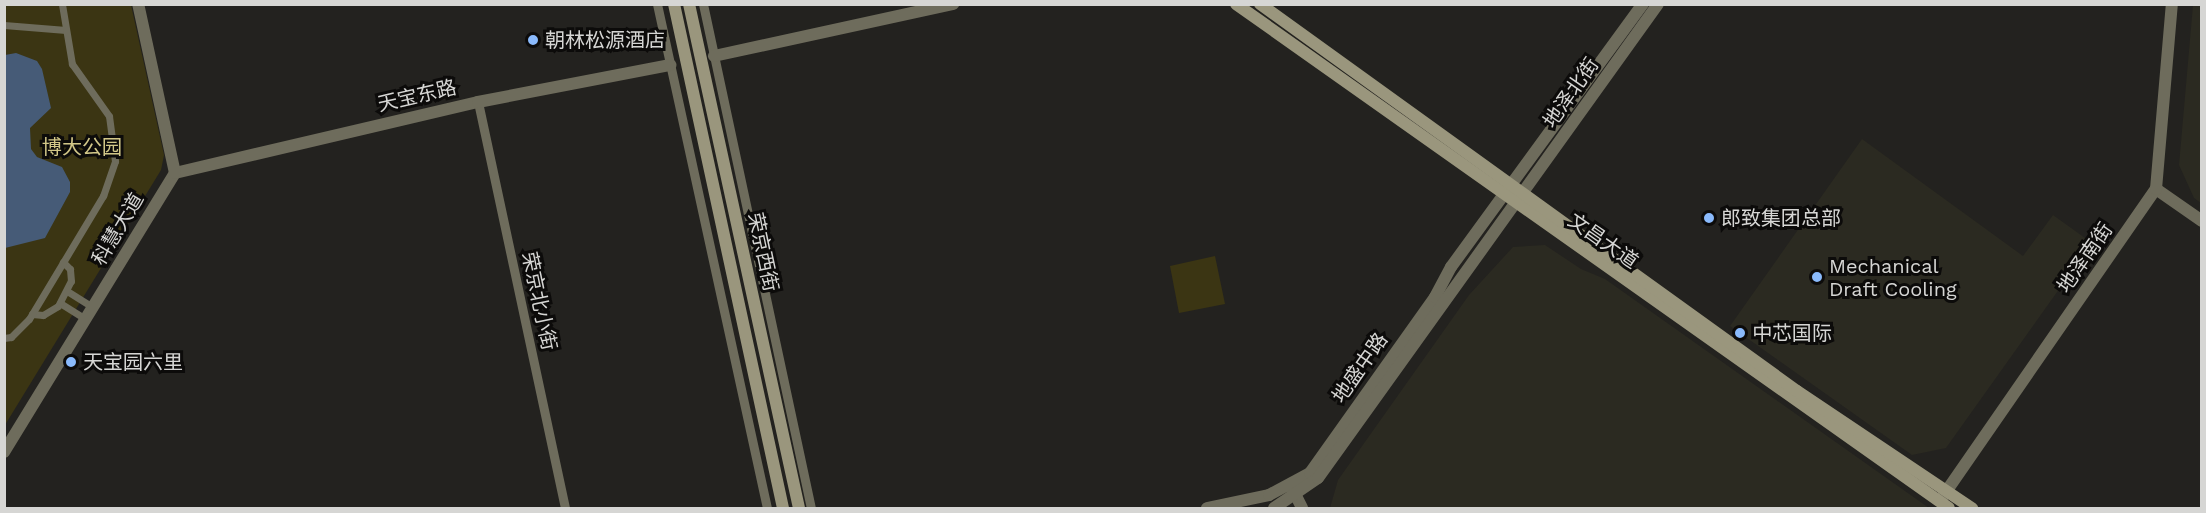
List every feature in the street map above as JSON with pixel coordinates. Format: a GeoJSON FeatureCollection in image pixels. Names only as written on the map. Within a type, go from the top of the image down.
{"type":"FeatureCollection","features":[{"type":"Feature","properties":{"kind":"main road","name":"荣京西街"},"geometry":{"type":"LineString","coordinates":[[674,4],[783,508]]}},
{"type":"Feature","properties":{"kind":"main road","name":"荣京西街"},"geometry":{"type":"LineString","coordinates":[[689,4],[799,508]]}},
{"type":"Feature","properties":{"kind":"main road","name":"文昌大道"},"geometry":{"type":"LineString","coordinates":[[1236,4],[1944,505]]}},
{"type":"Feature","properties":{"kind":"main road","name":"文昌大道"},"geometry":{"type":"LineString","coordinates":[[1260,4],[1512,183],[1797,391],[1972,508]]}},
{"type":"Feature","properties":{"kind":"street"},"geometry":{"type":"LineString","coordinates":[[4,338],[20,330],[32,314],[108,187],[116,153],[109,116],[78,76],[62,4]]}},
{"type":"Feature","properties":{"kind":"street"},"geometry":{"type":"LineString","coordinates":[[138,4],[175,173]]}},
{"type":"Feature","properties":{"kind":"street"},"geometry":{"type":"LineString","coordinates":[[657,4],[767,508]]}},
{"type":"Feature","properties":{"kind":"street"},"geometry":{"type":"LineString","coordinates":[[703,4],[811,508]]}},
{"type":"Feature","properties":{"kind":"street"},"geometry":{"type":"LineString","coordinates":[[714,56],[953,4]]}},
{"type":"Feature","properties":{"kind":"street","name":"地泽北街"},"geometry":{"type":"LineString","coordinates":[[1504,195],[1643,4]]}},
{"type":"Feature","properties":{"kind":"street","name":"地泽北街"},"geometry":{"type":"LineString","coordinates":[[1516,203],[1658,4]]}},
{"type":"Feature","properties":{"kind":"street","name":"地泽南街"},"geometry":{"type":"LineString","coordinates":[[1944,505],[1947,490],[2156,189],[2172,4]]}},
{"type":"Feature","properties":{"kind":"street"},"geometry":{"type":"LineString","coordinates":[[4,25],[66,30]]}},
{"type":"Feature","properties":{"kind":"street","name":"天宝东路"},"geometry":{"type":"LineString","coordinates":[[175,173],[478,102],[670,65]]}},
{"type":"Feature","properties":{"kind":"street","name":"荣京北小街"},"geometry":{"type":"LineString","coordinates":[[478,102],[565,508]]}},
{"type":"Feature","properties":{"kind":"street","name":"科慧大道"},"geometry":{"type":"LineString","coordinates":[[4,452],[175,173]]}},
{"type":"Feature","properties":{"kind":"street"},"geometry":{"type":"LineString","coordinates":[[2156,189],[2202,221]]}},
{"type":"Feature","properties":{"kind":"street","name":"地盛中路"},"geometry":{"type":"LineString","coordinates":[[1274,508],[1310,473],[1504,195]]}},
{"type":"Feature","properties":{"kind":"street","name":"地盛中路"},"geometry":{"type":"LineString","coordinates":[[1207,508],[1292,489],[1318,478],[1516,203]]}},
{"type":"Feature","properties":{"kind":"street"},"geometry":{"type":"LineString","coordinates":[[32,314],[50,313],[60,303],[67,291],[71,275],[63,262]]}},
{"type":"Feature","properties":{"kind":"street"},"geometry":{"type":"LineString","coordinates":[[67,291],[93,307]]}},
{"type":"Feature","properties":{"kind":"street"},"geometry":{"type":"LineString","coordinates":[[60,303],[86,319]]}},
{"type":"Feature","properties":{"kind":"street"},"geometry":{"type":"LineString","coordinates":[[1292,489],[1300,508]]}},
{"type":"Feature","properties":{"kind":"shaded area"},"geometry":{"type":"Polygon","coordinates":[[[2193,5],[2202,5],[2201,203],[2194,198],[2179,165],[2193,5]]]}},
{"type":"Feature","properties":{"kind":"shaded area"},"geometry":{"type":"Polygon","coordinates":[[[1862,139],[2023,256],[2053,215],[2092,243],[1946,448],[1912,455],[1730,326],[1862,139]]]}},
{"type":"Feature","properties":{"kind":"shaded area","name":"中芯国际"},"geometry":{"type":"Polygon","coordinates":[[[1545,245],[1581,269],[1605,279],[1929,508],[1330,508],[1338,480],[1469,295],[1513,247],[1545,245]]]}},
{"type":"Feature","properties":{"kind":"green space","name":"博大公园"},"geometry":{"type":"Polygon","coordinates":[[[5,5],[131,5],[164,155],[161,170],[5,425],[5,5]]]}},
{"type":"Feature","properties":{"kind":"green space"},"geometry":{"type":"Polygon","coordinates":[[[1215,256],[1225,304],[1179,313],[1170,266],[1215,256]]]}},
{"type":"Feature","properties":{"kind":"water"},"geometry":{"type":"Polygon","coordinates":[[[16,53],[37,61],[42,69],[51,108],[30,128],[31,149],[37,157],[62,167],[70,182],[70,192],[45,238],[5,248],[5,55],[16,53]]]}},
{"type":"Feature","properties":{"kind":"place","name":"朝林松源酒店"},"geometry":{"type":"Point","coordinates":[533,40]}},
{"type":"Feature","properties":{"kind":"place","name":"郎致集团总部"},"geometry":{"type":"Point","coordinates":[1709,218]}},
{"type":"Feature","properties":{"kind":"place","name":"Mechanical Draft Cooling"},"geometry":{"type":"Point","coordinates":[1817,277]}},
{"type":"Feature","properties":{"kind":"place","name":"中芯国际"},"geometry":{"type":"Point","coordinates":[1740,333]}},
{"type":"Feature","properties":{"kind":"place","name":"天宝园六里"},"geometry":{"type":"Point","coordinates":[71,362]}}]}
